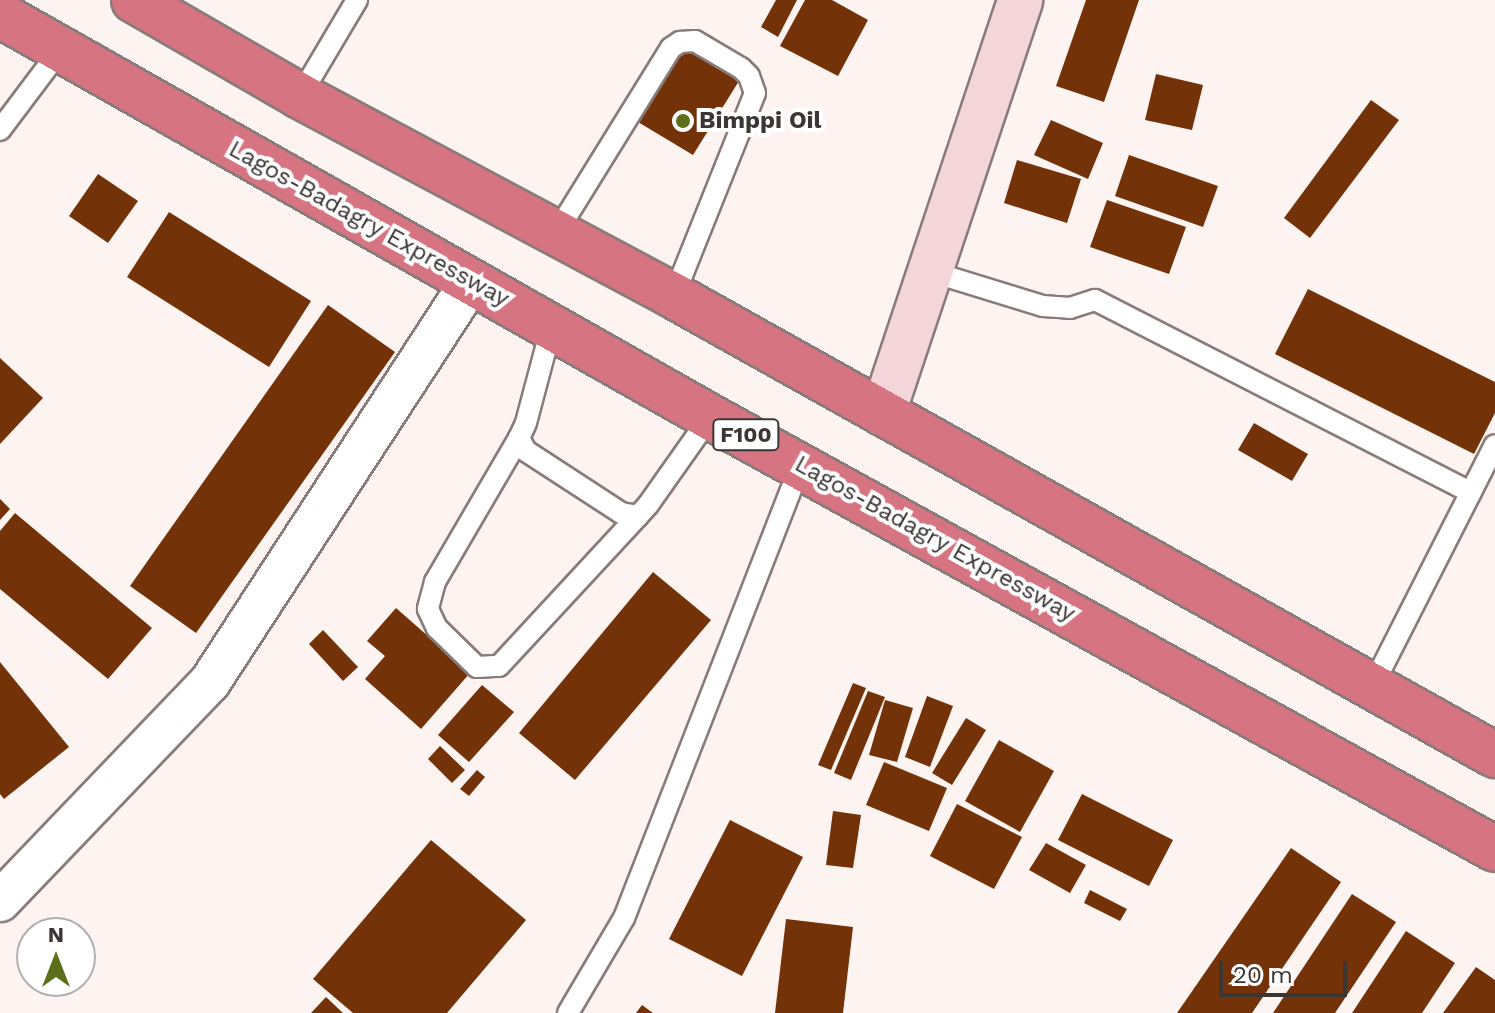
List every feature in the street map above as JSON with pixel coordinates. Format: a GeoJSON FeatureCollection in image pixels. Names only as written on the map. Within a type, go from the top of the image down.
{"type":"FeatureCollection","features":[{"type":"Feature","properties":{"kind":"highway"},"geometry":{"type":"LineString","coordinates":[[157,5],[300,96],[674,296],[1495,755]]}},
{"type":"Feature","properties":{"kind":"highway","name":"Lagos-Badagry Expressway"},"geometry":{"type":"LineString","coordinates":[[0,15],[710,417],[801,464],[1495,849]]}},
{"type":"Feature","properties":{"kind":"street"},"geometry":{"type":"LineString","coordinates":[[883,413],[1020,0]]}},
{"type":"Feature","properties":{"kind":"street"},"geometry":{"type":"LineString","coordinates":[[0,901],[210,682],[470,283]]}},
{"type":"Feature","properties":{"kind":"lane"},"geometry":{"type":"LineString","coordinates":[[300,96],[357,0]]}},
{"type":"Feature","properties":{"kind":"lane"},"geometry":{"type":"LineString","coordinates":[[555,235],[671,48],[680,42],[695,41],[741,68],[749,76],[755,93],[674,296]]}},
{"type":"Feature","properties":{"kind":"lane"},"geometry":{"type":"LineString","coordinates":[[0,130],[61,49]]}},
{"type":"Feature","properties":{"kind":"lane"},"geometry":{"type":"LineString","coordinates":[[929,271],[1043,306],[1070,308],[1095,300],[1471,492]]}},
{"type":"Feature","properties":{"kind":"lane"},"geometry":{"type":"LineString","coordinates":[[552,325],[526,423],[435,582],[428,609],[437,628],[477,667],[499,666],[638,516],[710,417]]}},
{"type":"Feature","properties":{"kind":"lane"},"geometry":{"type":"LineString","coordinates":[[519,438],[526,451],[621,513],[638,516]]}},
{"type":"Feature","properties":{"kind":"lane"},"geometry":{"type":"LineString","coordinates":[[1372,687],[1495,445]]}},
{"type":"Feature","properties":{"kind":"lane"},"geometry":{"type":"LineString","coordinates":[[568,1013],[624,918],[801,464]]}},
{"type":"Feature","properties":{"kind":"building"},"geometry":{"type":"Polygon","coordinates":[[[776,0],[797,0],[778,37],[761,27],[776,0]]]}},
{"type":"Feature","properties":{"kind":"building"},"geometry":{"type":"Polygon","coordinates":[[[805,0],[832,0],[868,20],[838,76],[780,46],[805,0]]]}},
{"type":"Feature","properties":{"kind":"building"},"geometry":{"type":"Polygon","coordinates":[[[1086,0],[1139,0],[1104,102],[1056,86],[1086,0]]]}},
{"type":"Feature","properties":{"kind":"building"},"geometry":{"type":"Polygon","coordinates":[[[683,47],[739,81],[693,155],[638,122],[683,47]]]}},
{"type":"Feature","properties":{"kind":"building"},"geometry":{"type":"Polygon","coordinates":[[[1156,74],[1203,85],[1192,130],[1145,120],[1156,74]]]}},
{"type":"Feature","properties":{"kind":"building"},"geometry":{"type":"Polygon","coordinates":[[[1371,100],[1399,120],[1310,238],[1284,218],[1371,100]]]}},
{"type":"Feature","properties":{"kind":"building"},"geometry":{"type":"Polygon","coordinates":[[[1051,120],[1103,143],[1088,179],[1034,155],[1051,120]]]}},
{"type":"Feature","properties":{"kind":"building"},"geometry":{"type":"Polygon","coordinates":[[[1129,155],[1218,186],[1203,227],[1115,196],[1129,155]]]}},
{"type":"Feature","properties":{"kind":"building"},"geometry":{"type":"Polygon","coordinates":[[[1017,160],[1081,179],[1067,223],[1004,203],[1017,160]]]}},
{"type":"Feature","properties":{"kind":"building"},"geometry":{"type":"Polygon","coordinates":[[[98,174],[138,201],[108,243],[69,216],[98,174]]]}},
{"type":"Feature","properties":{"kind":"building"},"geometry":{"type":"Polygon","coordinates":[[[1107,200],[1186,227],[1169,274],[1090,247],[1107,200]]]}},
{"type":"Feature","properties":{"kind":"building"},"geometry":{"type":"Polygon","coordinates":[[[169,212],[311,301],[269,367],[127,277],[169,212]]]}},
{"type":"Feature","properties":{"kind":"building"},"geometry":{"type":"Polygon","coordinates":[[[1308,289],[1495,382],[1495,413],[1474,454],[1275,354],[1308,289]]]}},
{"type":"Feature","properties":{"kind":"building"},"geometry":{"type":"Polygon","coordinates":[[[328,305],[395,352],[196,633],[130,586],[328,305]]]}},
{"type":"Feature","properties":{"kind":"building"},"geometry":{"type":"Polygon","coordinates":[[[0,358],[43,398],[0,444],[0,358]]]}},
{"type":"Feature","properties":{"kind":"building"},"geometry":{"type":"Polygon","coordinates":[[[1254,423],[1308,454],[1292,481],[1238,450],[1254,423]]]}},
{"type":"Feature","properties":{"kind":"building"},"geometry":{"type":"Polygon","coordinates":[[[0,499],[10,509],[0,520],[0,499]]]}},
{"type":"Feature","properties":{"kind":"building"},"geometry":{"type":"Polygon","coordinates":[[[15,513],[152,628],[108,679],[0,589],[0,531],[15,513]]]}},
{"type":"Feature","properties":{"kind":"building"},"geometry":{"type":"Polygon","coordinates":[[[653,572],[711,620],[575,780],[519,733],[653,572]]]}},
{"type":"Feature","properties":{"kind":"building"},"geometry":{"type":"Polygon","coordinates":[[[396,608],[470,673],[421,729],[365,679],[385,656],[367,641],[396,608]]]}},
{"type":"Feature","properties":{"kind":"building"},"geometry":{"type":"Polygon","coordinates":[[[323,630],[358,667],[343,681],[309,644],[323,630]]]}},
{"type":"Feature","properties":{"kind":"building"},"geometry":{"type":"Polygon","coordinates":[[[0,662],[69,747],[4,799],[0,794],[0,662]]]}},
{"type":"Feature","properties":{"kind":"building"},"geometry":{"type":"Polygon","coordinates":[[[853,683],[866,688],[831,770],[818,765],[853,683]]]}},
{"type":"Feature","properties":{"kind":"building"},"geometry":{"type":"Polygon","coordinates":[[[482,685],[514,712],[469,762],[438,735],[482,685]]]}},
{"type":"Feature","properties":{"kind":"building"},"geometry":{"type":"Polygon","coordinates":[[[868,691],[885,697],[851,780],[834,773],[868,691]]]}},
{"type":"Feature","properties":{"kind":"building"},"geometry":{"type":"Polygon","coordinates":[[[927,696],[953,706],[930,767],[905,757],[927,696]]]}},
{"type":"Feature","properties":{"kind":"building"},"geometry":{"type":"Polygon","coordinates":[[[885,700],[913,708],[897,762],[869,755],[885,700]]]}},
{"type":"Feature","properties":{"kind":"building"},"geometry":{"type":"Polygon","coordinates":[[[966,718],[986,730],[952,785],[932,773],[966,718]]]}},
{"type":"Feature","properties":{"kind":"building"},"geometry":{"type":"Polygon","coordinates":[[[999,740],[1054,771],[1020,832],[965,801],[999,740]]]}},
{"type":"Feature","properties":{"kind":"building"},"geometry":{"type":"Polygon","coordinates":[[[440,746],[465,770],[452,783],[428,759],[440,746]]]}},
{"type":"Feature","properties":{"kind":"building"},"geometry":{"type":"Polygon","coordinates":[[[884,762],[947,788],[929,831],[866,805],[884,762]]]}},
{"type":"Feature","properties":{"kind":"building"},"geometry":{"type":"Polygon","coordinates":[[[477,770],[485,777],[469,796],[460,789],[477,770]]]}},
{"type":"Feature","properties":{"kind":"building"},"geometry":{"type":"Polygon","coordinates":[[[1082,794],[1173,840],[1149,886],[1058,840],[1082,794]]]}},
{"type":"Feature","properties":{"kind":"building"},"geometry":{"type":"Polygon","coordinates":[[[957,804],[1022,837],[994,889],[930,856],[957,804]]]}},
{"type":"Feature","properties":{"kind":"building"},"geometry":{"type":"Polygon","coordinates":[[[833,811],[861,815],[853,868],[826,865],[833,811]]]}},
{"type":"Feature","properties":{"kind":"building"},"geometry":{"type":"Polygon","coordinates":[[[730,820],[803,857],[742,976],[669,939],[730,820]]]}},
{"type":"Feature","properties":{"kind":"building"},"geometry":{"type":"Polygon","coordinates":[[[431,840],[526,920],[447,1013],[353,1013],[313,979],[431,840]]]}},
{"type":"Feature","properties":{"kind":"building"},"geometry":{"type":"Polygon","coordinates":[[[1046,843],[1086,865],[1070,893],[1029,870],[1046,843]]]}},
{"type":"Feature","properties":{"kind":"building"},"geometry":{"type":"Polygon","coordinates":[[[1291,848],[1341,882],[1252,1013],[1177,1013],[1291,848]]]}},
{"type":"Feature","properties":{"kind":"building"},"geometry":{"type":"Polygon","coordinates":[[[1090,890],[1127,909],[1120,921],[1084,903],[1090,890]]]}},
{"type":"Feature","properties":{"kind":"building"},"geometry":{"type":"Polygon","coordinates":[[[1352,894],[1396,922],[1335,1013],[1273,1013],[1352,894]]]}},
{"type":"Feature","properties":{"kind":"building"},"geometry":{"type":"Polygon","coordinates":[[[786,919],[853,927],[843,1013],[775,1013],[786,919]]]}},
{"type":"Feature","properties":{"kind":"building"},"geometry":{"type":"Polygon","coordinates":[[[1406,931],[1455,963],[1422,1013],[1352,1013],[1406,931]]]}},
{"type":"Feature","properties":{"kind":"building"},"geometry":{"type":"Polygon","coordinates":[[[1476,967],[1495,980],[1495,1013],[1443,1013],[1476,967]]]}},
{"type":"Feature","properties":{"kind":"building"},"geometry":{"type":"Polygon","coordinates":[[[326,997],[343,1013],[311,1013],[326,997]]]}},
{"type":"Feature","properties":{"kind":"building"},"geometry":{"type":"Polygon","coordinates":[[[642,1005],[653,1013],[636,1013],[642,1005]]]}},
{"type":"Feature","properties":{"kind":"place","name":"Bimppi Oil"},"geometry":{"type":"Point","coordinates":[683,121]}}]}
